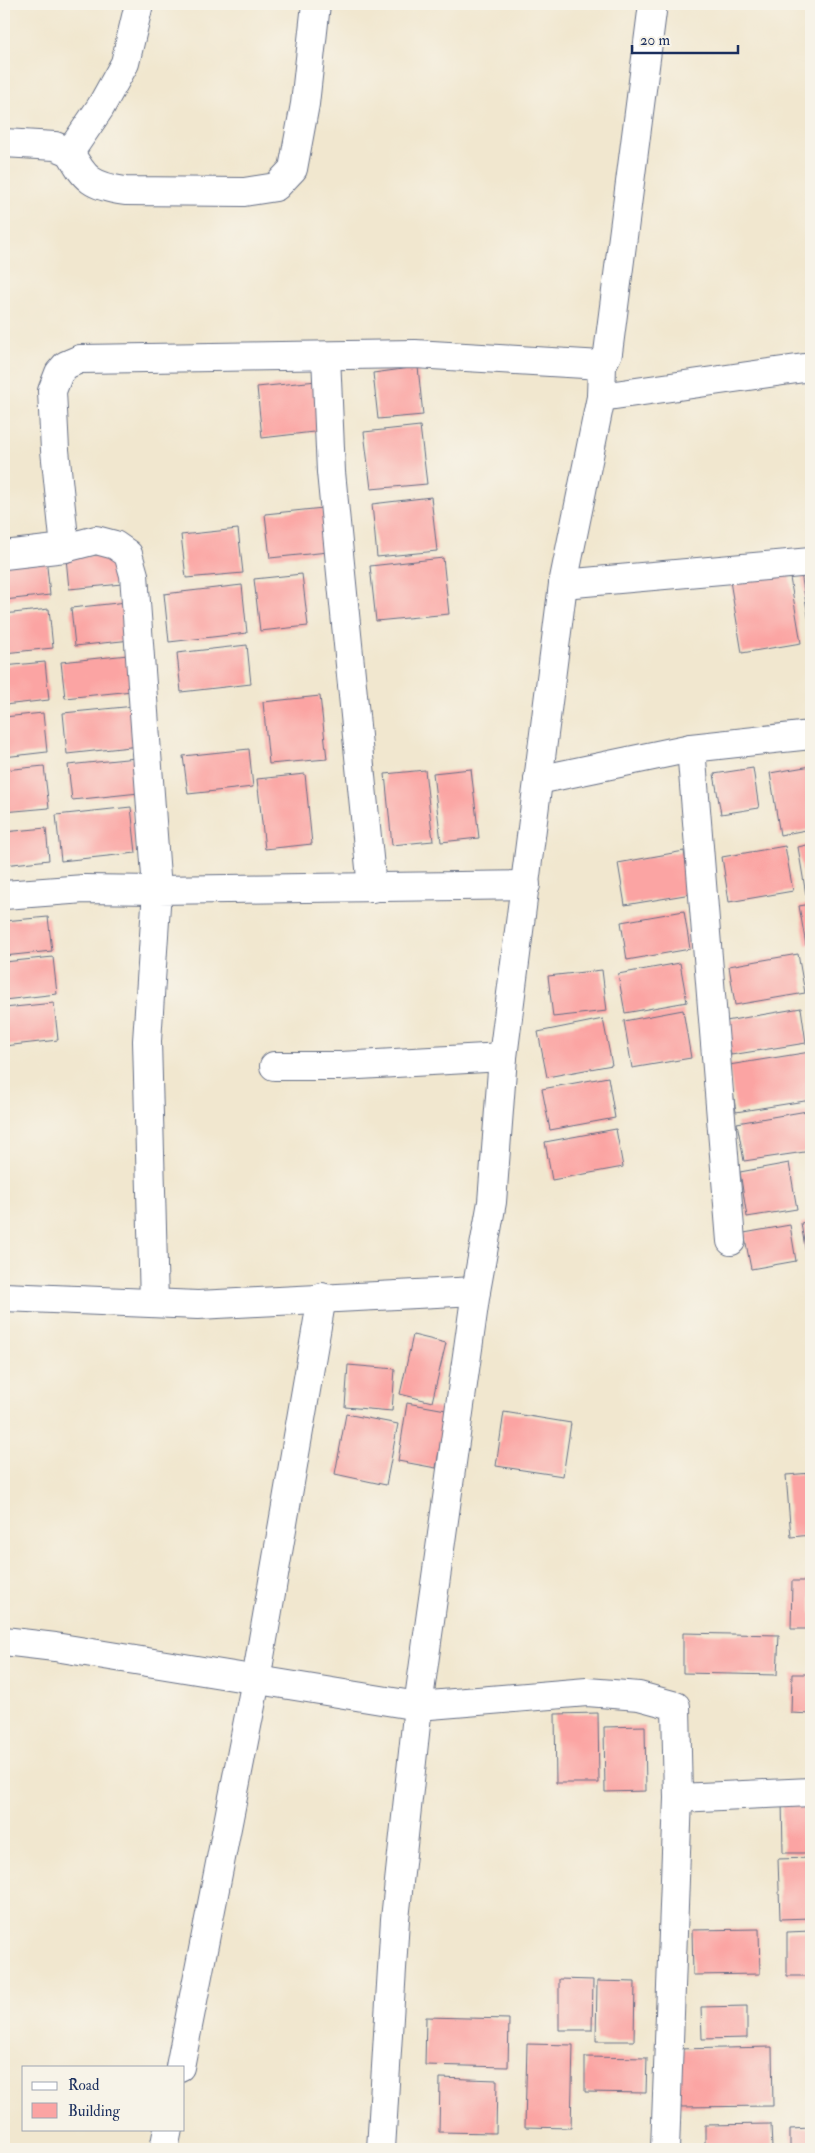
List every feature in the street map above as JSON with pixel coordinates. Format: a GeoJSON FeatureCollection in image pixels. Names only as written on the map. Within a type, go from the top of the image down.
{"type":"FeatureCollection","features":[{"type":"Feature","properties":{"kind":"street"},"geometry":{"type":"LineString","coordinates":[[70,152],[100,108],[125,63],[139,4]]}},
{"type":"Feature","properties":{"kind":"street"},"geometry":{"type":"LineString","coordinates":[[4,143],[55,146],[70,152],[83,175],[106,188],[125,191],[244,192],[276,187],[293,169],[305,104],[316,4]]}},
{"type":"Feature","properties":{"kind":"street"},"geometry":{"type":"LineString","coordinates":[[381,2149],[394,1919],[418,1706],[476,1291],[492,1202],[503,1057],[563,584],[601,398],[602,365],[608,353],[653,4]]}},
{"type":"Feature","properties":{"kind":"street"},"geometry":{"type":"LineString","coordinates":[[65,548],[52,391],[59,374],[66,366],[80,359],[415,354],[602,365]]}},
{"type":"Feature","properties":{"kind":"street"},"geometry":{"type":"LineString","coordinates":[[326,356],[330,472],[372,888]]}},
{"type":"Feature","properties":{"kind":"street"},"geometry":{"type":"LineString","coordinates":[[601,398],[811,367]]}},
{"type":"Feature","properties":{"kind":"street"},"geometry":{"type":"LineString","coordinates":[[4,555],[65,548],[96,540],[115,545],[128,554],[134,575],[157,890],[147,1040],[154,1303]]}},
{"type":"Feature","properties":{"kind":"street"},"geometry":{"type":"LineString","coordinates":[[563,584],[811,562]]}},
{"type":"Feature","properties":{"kind":"street"},"geometry":{"type":"LineString","coordinates":[[538,780],[691,748],[811,735]]}},
{"type":"Feature","properties":{"kind":"street"},"geometry":{"type":"LineString","coordinates":[[691,748],[731,1241]]}},
{"type":"Feature","properties":{"kind":"street"},"geometry":{"type":"LineString","coordinates":[[4,895],[84,889],[157,890],[526,885]]}},
{"type":"Feature","properties":{"kind":"street"},"geometry":{"type":"LineString","coordinates":[[274,1066],[341,1066],[503,1057]]}},
{"type":"Feature","properties":{"kind":"street"},"geometry":{"type":"LineString","coordinates":[[4,1297],[198,1304],[476,1291]]}},
{"type":"Feature","properties":{"kind":"street"},"geometry":{"type":"LineString","coordinates":[[180,2066],[256,1680],[322,1297]]}},
{"type":"Feature","properties":{"kind":"street"},"geometry":{"type":"LineString","coordinates":[[4,1641],[55,1647],[418,1706],[587,1692],[639,1696],[676,1706],[678,1798],[665,2149]]}},
{"type":"Feature","properties":{"kind":"street"},"geometry":{"type":"LineString","coordinates":[[678,1798],[811,1792]]}},
{"type":"Feature","properties":{"kind":"street"},"geometry":{"type":"LineString","coordinates":[[164,2149],[168,2130]]}},
{"type":"Feature","properties":{"kind":"building"},"geometry":{"type":"Polygon","coordinates":[[[418,367],[423,415],[378,419],[373,373],[418,367]]]}},
{"type":"Feature","properties":{"kind":"building"},"geometry":{"type":"Polygon","coordinates":[[[317,381],[322,431],[262,438],[257,387],[317,381]]]}},
{"type":"Feature","properties":{"kind":"building"},"geometry":{"type":"Polygon","coordinates":[[[420,426],[427,484],[371,489],[364,432],[420,426]]]}},
{"type":"Feature","properties":{"kind":"building"},"geometry":{"type":"Polygon","coordinates":[[[431,497],[437,551],[377,557],[372,504],[431,497]]]}},
{"type":"Feature","properties":{"kind":"building"},"geometry":{"type":"Polygon","coordinates":[[[323,508],[328,552],[270,558],[265,514],[323,508]]]}},
{"type":"Feature","properties":{"kind":"building"},"geometry":{"type":"Polygon","coordinates":[[[238,529],[243,573],[186,578],[181,535],[238,529]]]}},
{"type":"Feature","properties":{"kind":"building"},"geometry":{"type":"Polygon","coordinates":[[[119,553],[122,584],[69,589],[66,558],[119,553]]]}},
{"type":"Feature","properties":{"kind":"building"},"geometry":{"type":"Polygon","coordinates":[[[46,557],[50,595],[4,600],[4,562],[46,557]]]}},
{"type":"Feature","properties":{"kind":"building"},"geometry":{"type":"Polygon","coordinates":[[[443,558],[449,614],[376,621],[370,566],[443,558]]]}},
{"type":"Feature","properties":{"kind":"building"},"geometry":{"type":"Polygon","coordinates":[[[811,571],[811,628],[810,628],[801,573],[811,571]]]}},
{"type":"Feature","properties":{"kind":"building"},"geometry":{"type":"Polygon","coordinates":[[[789,572],[801,643],[742,653],[730,581],[789,572]]]}},
{"type":"Feature","properties":{"kind":"building"},"geometry":{"type":"Polygon","coordinates":[[[302,574],[308,626],[260,631],[254,579],[302,574]]]}},
{"type":"Feature","properties":{"kind":"building"},"geometry":{"type":"Polygon","coordinates":[[[242,585],[247,633],[169,642],[164,594],[242,585]]]}},
{"type":"Feature","properties":{"kind":"building"},"geometry":{"type":"Polygon","coordinates":[[[127,602],[131,640],[75,646],[71,608],[127,602]]]}},
{"type":"Feature","properties":{"kind":"building"},"geometry":{"type":"Polygon","coordinates":[[[49,609],[53,648],[4,653],[4,614],[49,609]]]}},
{"type":"Feature","properties":{"kind":"building"},"geometry":{"type":"Polygon","coordinates":[[[247,645],[251,684],[181,692],[177,653],[247,645]]]}},
{"type":"Feature","properties":{"kind":"building"},"geometry":{"type":"Polygon","coordinates":[[[128,655],[132,691],[65,698],[61,662],[128,655]]]}},
{"type":"Feature","properties":{"kind":"building"},"geometry":{"type":"Polygon","coordinates":[[[45,662],[49,700],[4,705],[4,666],[45,662]]]}},
{"type":"Feature","properties":{"kind":"building"},"geometry":{"type":"Polygon","coordinates":[[[320,696],[327,759],[269,764],[263,702],[320,696]]]}},
{"type":"Feature","properties":{"kind":"building"},"geometry":{"type":"Polygon","coordinates":[[[135,706],[139,746],[67,754],[63,713],[135,706]]]}},
{"type":"Feature","properties":{"kind":"building"},"geometry":{"type":"Polygon","coordinates":[[[43,713],[47,752],[4,757],[4,717],[43,713]]]}},
{"type":"Feature","properties":{"kind":"building"},"geometry":{"type":"Polygon","coordinates":[[[249,749],[253,787],[188,794],[183,756],[249,749]]]}},
{"type":"Feature","properties":{"kind":"building"},"geometry":{"type":"Polygon","coordinates":[[[136,758],[139,793],[72,800],[68,765],[136,758]]]}},
{"type":"Feature","properties":{"kind":"building"},"geometry":{"type":"Polygon","coordinates":[[[44,766],[49,808],[4,812],[4,770],[44,766]]]}},
{"type":"Feature","properties":{"kind":"building"},"geometry":{"type":"Polygon","coordinates":[[[811,766],[811,829],[780,835],[770,773],[811,766]]]}},
{"type":"Feature","properties":{"kind":"building"},"geometry":{"type":"Polygon","coordinates":[[[753,768],[759,808],[721,814],[714,774],[753,768]]]}},
{"type":"Feature","properties":{"kind":"building"},"geometry":{"type":"Polygon","coordinates":[[[471,769],[479,838],[441,842],[433,773],[471,769]]]}},
{"type":"Feature","properties":{"kind":"building"},"geometry":{"type":"Polygon","coordinates":[[[425,770],[433,841],[392,845],[385,774],[425,770]]]}},
{"type":"Feature","properties":{"kind":"building"},"geometry":{"type":"Polygon","coordinates":[[[305,774],[312,844],[265,849],[257,779],[305,774]]]}},
{"type":"Feature","properties":{"kind":"building"},"geometry":{"type":"Polygon","coordinates":[[[131,807],[136,853],[61,861],[56,815],[131,807]]]}},
{"type":"Feature","properties":{"kind":"building"},"geometry":{"type":"Polygon","coordinates":[[[46,828],[49,860],[4,865],[4,832],[46,828]]]}},
{"type":"Feature","properties":{"kind":"building"},"geometry":{"type":"Polygon","coordinates":[[[811,844],[811,894],[806,895],[798,847],[811,844]]]}},
{"type":"Feature","properties":{"kind":"building"},"geometry":{"type":"Polygon","coordinates":[[[785,846],[793,891],[729,902],[722,857],[785,846]]]}},
{"type":"Feature","properties":{"kind":"building"},"geometry":{"type":"Polygon","coordinates":[[[684,851],[691,894],[625,905],[618,863],[684,851]]]}},
{"type":"Feature","properties":{"kind":"building"},"geometry":{"type":"Polygon","coordinates":[[[811,904],[811,944],[806,945],[799,906],[811,904]]]}},
{"type":"Feature","properties":{"kind":"building"},"geometry":{"type":"Polygon","coordinates":[[[684,911],[690,949],[627,960],[621,922],[684,911]]]}},
{"type":"Feature","properties":{"kind":"building"},"geometry":{"type":"Polygon","coordinates":[[[48,917],[52,951],[4,956],[4,921],[48,917]]]}},
{"type":"Feature","properties":{"kind":"building"},"geometry":{"type":"Polygon","coordinates":[[[798,954],[805,993],[735,1005],[729,966],[798,954]]]}},
{"type":"Feature","properties":{"kind":"building"},"geometry":{"type":"Polygon","coordinates":[[[53,957],[57,994],[4,1000],[4,962],[53,957]]]}},
{"type":"Feature","properties":{"kind":"building"},"geometry":{"type":"Polygon","coordinates":[[[680,963],[687,1002],[625,1013],[618,974],[680,963]]]}},
{"type":"Feature","properties":{"kind":"building"},"geometry":{"type":"Polygon","coordinates":[[[602,970],[607,1011],[553,1017],[548,976],[602,970]]]}},
{"type":"Feature","properties":{"kind":"building"},"geometry":{"type":"Polygon","coordinates":[[[54,1003],[58,1040],[4,1046],[4,1008],[54,1003]]]}},
{"type":"Feature","properties":{"kind":"building"},"geometry":{"type":"Polygon","coordinates":[[[801,1008],[806,1043],[731,1055],[726,1021],[801,1008]]]}},
{"type":"Feature","properties":{"kind":"building"},"geometry":{"type":"Polygon","coordinates":[[[683,1010],[691,1058],[632,1068],[624,1021],[683,1010]]]}},
{"type":"Feature","properties":{"kind":"building"},"geometry":{"type":"Polygon","coordinates":[[[603,1019],[612,1065],[547,1077],[538,1032],[603,1019]]]}},
{"type":"Feature","properties":{"kind":"building"},"geometry":{"type":"Polygon","coordinates":[[[810,1052],[811,1100],[736,1112],[729,1065],[810,1052]]]}},
{"type":"Feature","properties":{"kind":"building"},"geometry":{"type":"Polygon","coordinates":[[[608,1077],[615,1118],[550,1130],[542,1089],[608,1077]]]}},
{"type":"Feature","properties":{"kind":"building"},"geometry":{"type":"Polygon","coordinates":[[[807,1111],[811,1135],[811,1151],[744,1161],[737,1123],[807,1111]]]}},
{"type":"Feature","properties":{"kind":"building"},"geometry":{"type":"Polygon","coordinates":[[[616,1129],[623,1167],[552,1180],[545,1142],[616,1129]]]}},
{"type":"Feature","properties":{"kind":"building"},"geometry":{"type":"Polygon","coordinates":[[[789,1163],[797,1209],[747,1217],[740,1172],[789,1163]]]}},
{"type":"Feature","properties":{"kind":"building"},"geometry":{"type":"Polygon","coordinates":[[[811,1221],[811,1259],[807,1260],[801,1223],[811,1221]]]}},
{"type":"Feature","properties":{"kind":"building"},"geometry":{"type":"Polygon","coordinates":[[[790,1225],[796,1261],[751,1269],[744,1233],[790,1225]]]}},
{"type":"Feature","properties":{"kind":"building"},"geometry":{"type":"Polygon","coordinates":[[[413,1335],[446,1343],[432,1402],[400,1394],[413,1335]]]}},
{"type":"Feature","properties":{"kind":"building"},"geometry":{"type":"Polygon","coordinates":[[[348,1365],[395,1369],[392,1411],[345,1407],[348,1365]]]}},
{"type":"Feature","properties":{"kind":"building"},"geometry":{"type":"Polygon","coordinates":[[[407,1403],[446,1410],[436,1468],[398,1461],[407,1403]]]}},
{"type":"Feature","properties":{"kind":"building"},"geometry":{"type":"Polygon","coordinates":[[[504,1412],[571,1423],[563,1476],[496,1466],[504,1412]]]}},
{"type":"Feature","properties":{"kind":"building"},"geometry":{"type":"Polygon","coordinates":[[[346,1414],[398,1424],[386,1485],[335,1474],[346,1414]]]}},
{"type":"Feature","properties":{"kind":"building"},"geometry":{"type":"Polygon","coordinates":[[[811,1473],[811,1535],[791,1537],[786,1475],[811,1473]]]}},
{"type":"Feature","properties":{"kind":"building"},"geometry":{"type":"Polygon","coordinates":[[[792,1581],[811,1581],[811,1629],[791,1629],[792,1581]]]}},
{"type":"Feature","properties":{"kind":"building"},"geometry":{"type":"Polygon","coordinates":[[[683,1633],[779,1635],[777,1675],[683,1673],[683,1633]]]}},
{"type":"Feature","properties":{"kind":"building"},"geometry":{"type":"Polygon","coordinates":[[[792,1674],[811,1674],[811,1714],[791,1713],[792,1674]]]}},
{"type":"Feature","properties":{"kind":"building"},"geometry":{"type":"Polygon","coordinates":[[[598,1713],[599,1783],[556,1783],[555,1714],[598,1713]]]}},
{"type":"Feature","properties":{"kind":"building"},"geometry":{"type":"Polygon","coordinates":[[[645,1726],[646,1791],[605,1792],[604,1727],[645,1726]]]}},
{"type":"Feature","properties":{"kind":"building"},"geometry":{"type":"Polygon","coordinates":[[[782,1800],[811,1800],[811,1853],[783,1853],[782,1800]]]}},
{"type":"Feature","properties":{"kind":"building"},"geometry":{"type":"Polygon","coordinates":[[[811,1858],[811,1918],[780,1919],[778,1859],[811,1858]]]}},
{"type":"Feature","properties":{"kind":"building"},"geometry":{"type":"Polygon","coordinates":[[[759,1929],[760,1974],[693,1975],[692,1930],[759,1929]]]}},
{"type":"Feature","properties":{"kind":"building"},"geometry":{"type":"Polygon","coordinates":[[[811,1931],[811,1976],[787,1976],[787,1932],[811,1931]]]}},
{"type":"Feature","properties":{"kind":"building"},"geometry":{"type":"Polygon","coordinates":[[[559,1979],[593,1980],[592,2030],[559,2030],[559,1979]]]}},
{"type":"Feature","properties":{"kind":"building"},"geometry":{"type":"Polygon","coordinates":[[[597,1981],[635,1982],[634,2041],[596,2041],[597,1981]]]}},
{"type":"Feature","properties":{"kind":"building"},"geometry":{"type":"Polygon","coordinates":[[[747,2006],[747,2038],[702,2039],[701,2007],[747,2006]]]}},
{"type":"Feature","properties":{"kind":"building"},"geometry":{"type":"Polygon","coordinates":[[[426,2017],[509,2019],[508,2067],[425,2065],[426,2017]]]}},
{"type":"Feature","properties":{"kind":"building"},"geometry":{"type":"Polygon","coordinates":[[[527,2044],[573,2045],[571,2128],[525,2127],[527,2044]]]}},
{"type":"Feature","properties":{"kind":"building"},"geometry":{"type":"Polygon","coordinates":[[[772,2047],[773,2106],[678,2107],[677,2049],[772,2047]]]}},
{"type":"Feature","properties":{"kind":"building"},"geometry":{"type":"Polygon","coordinates":[[[585,2057],[647,2058],[646,2093],[585,2092],[585,2057]]]}},
{"type":"Feature","properties":{"kind":"building"},"geometry":{"type":"Polygon","coordinates":[[[440,2078],[497,2080],[496,2133],[439,2132],[440,2078]]]}},
{"type":"Feature","properties":{"kind":"building"},"geometry":{"type":"Polygon","coordinates":[[[771,2124],[772,2149],[705,2149],[705,2125],[771,2124]]]}},
{"type":"Feature","properties":{"kind":"building"},"geometry":{"type":"Polygon","coordinates":[[[811,2128],[811,2149],[790,2149],[790,2129],[811,2128]]]}}]}
